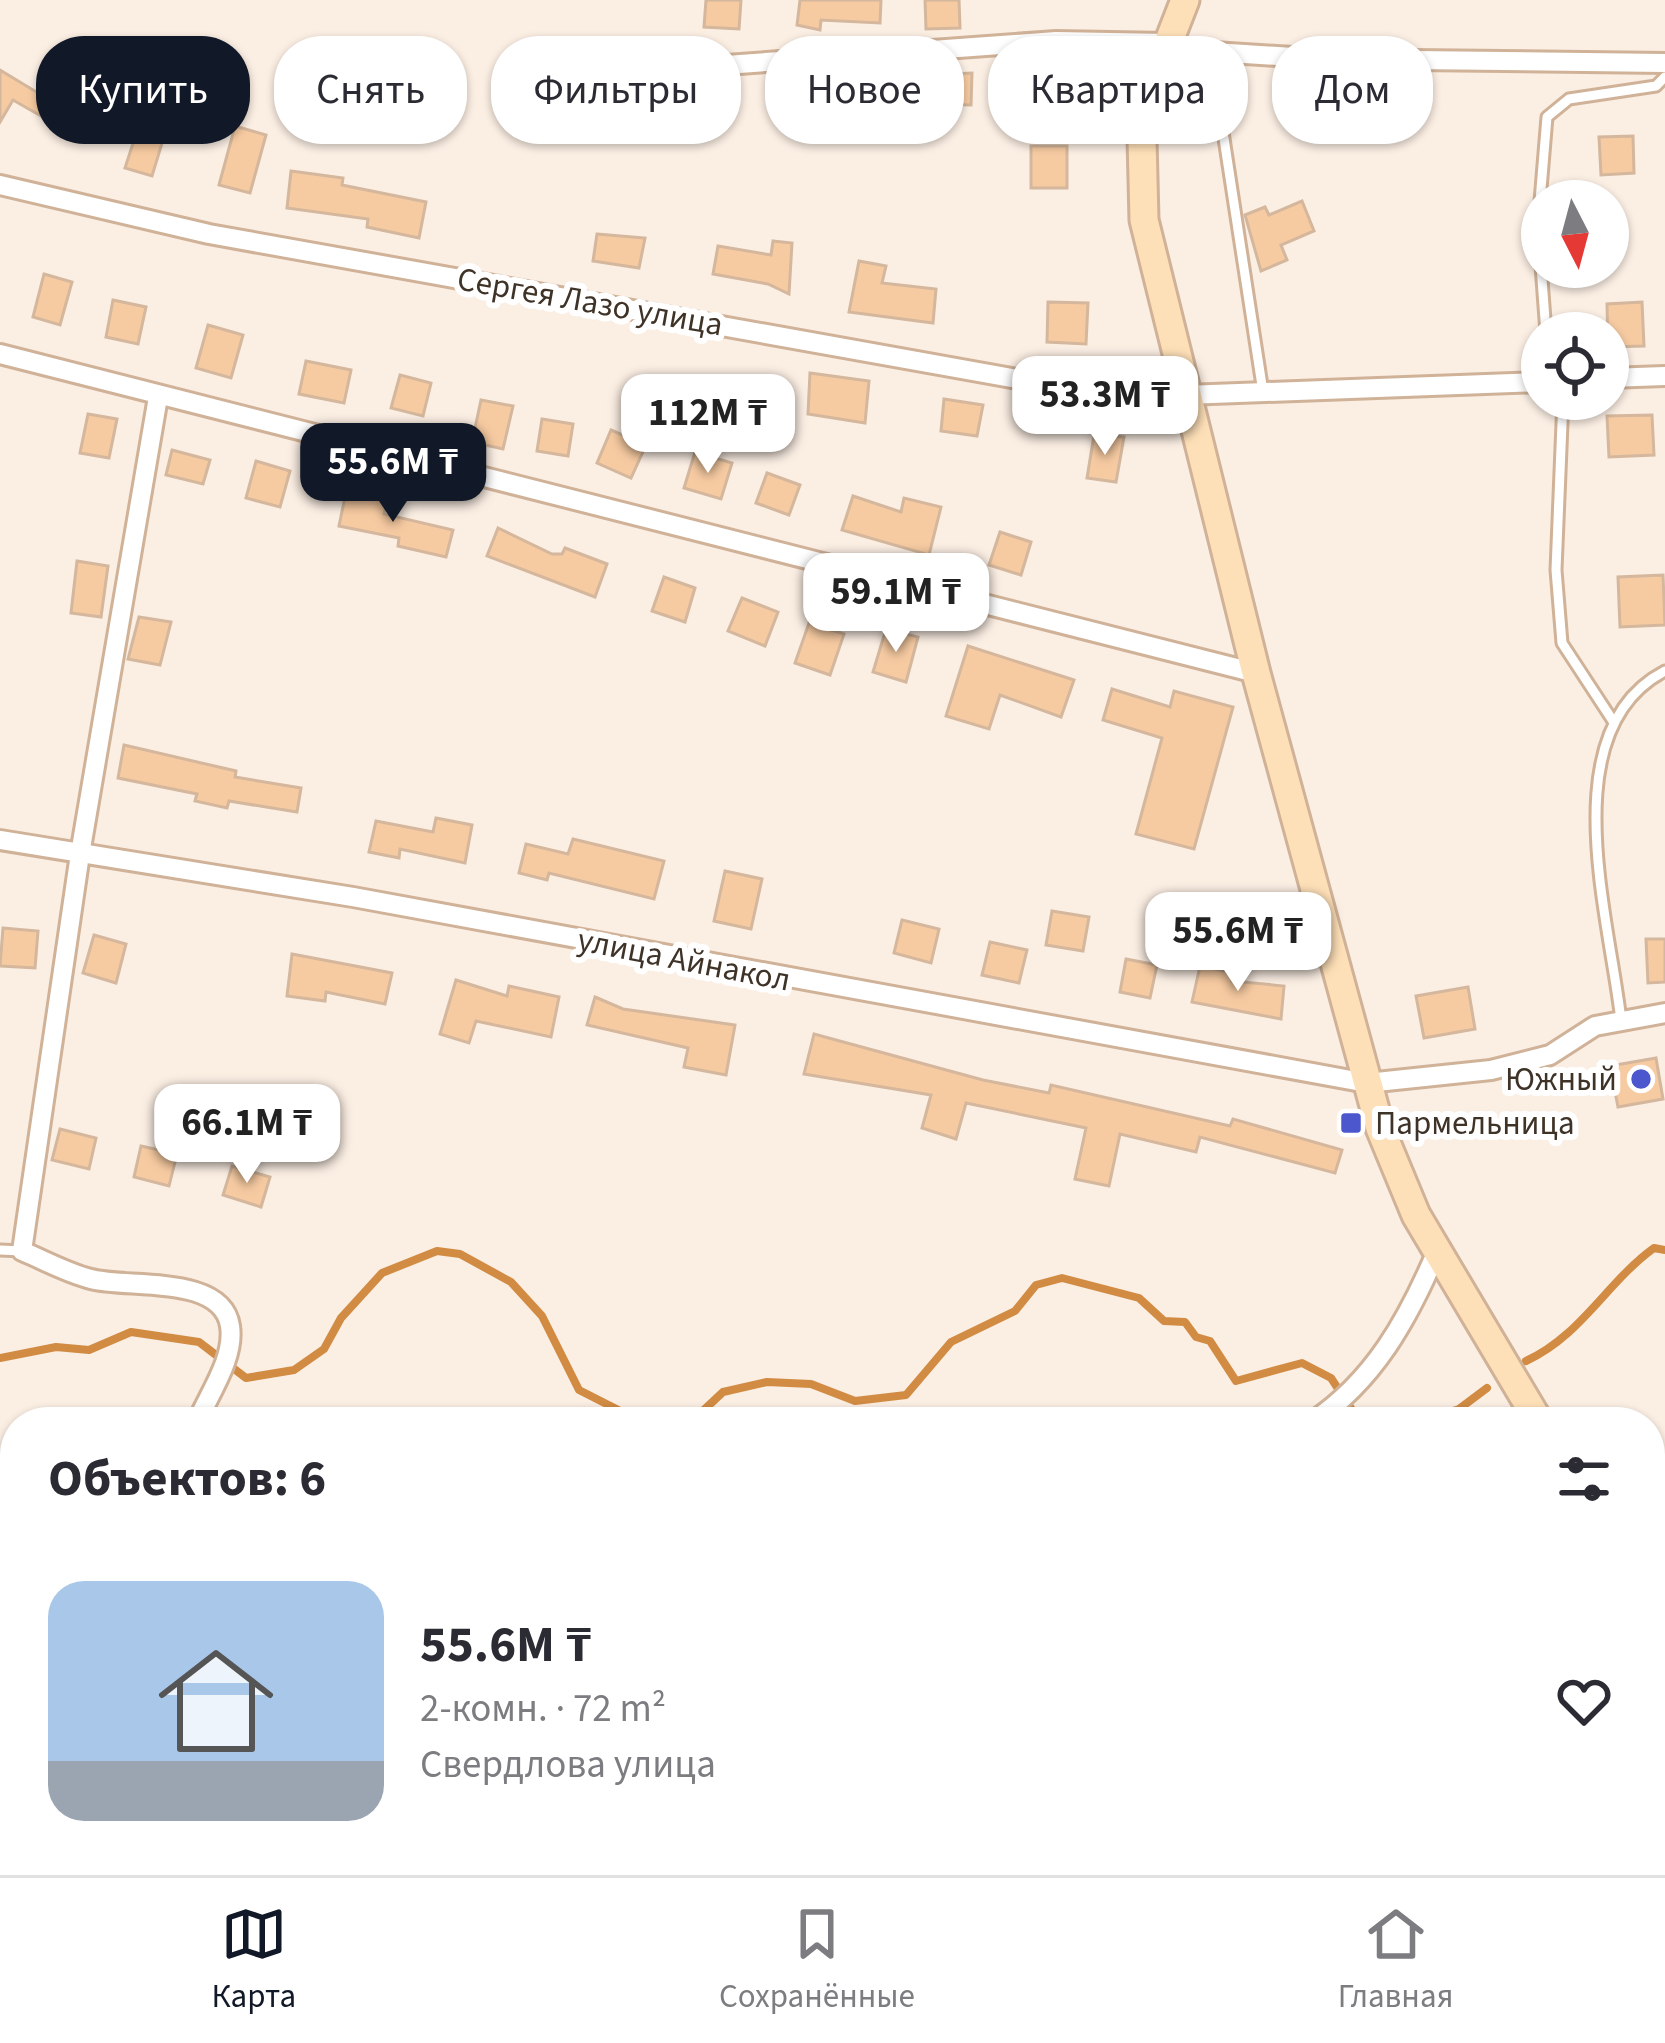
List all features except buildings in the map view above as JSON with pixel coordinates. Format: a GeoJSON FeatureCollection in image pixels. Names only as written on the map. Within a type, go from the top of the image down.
{"type":"FeatureCollection","features":[{"type":"Feature","properties":{"kind":"main road"},"geometry":{"type":"LineString","coordinates":[[1169,36],[1185,0]]}},
{"type":"Feature","properties":{"kind":"main road"},"geometry":{"type":"LineString","coordinates":[[1144,144],[1144,220],[1184,395],[1367,1083],[1396,1172],[1530,1407]]}},
{"type":"Feature","properties":{"kind":"street"},"geometry":{"type":"LineString","coordinates":[[741,62],[988,46]]}},
{"type":"Feature","properties":{"kind":"street"},"geometry":{"type":"LineString","coordinates":[[1248,54],[1665,64]]}},
{"type":"Feature","properties":{"kind":"street","name":"Сергея Лазо улица"},"geometry":{"type":"LineString","coordinates":[[0,185],[209,234],[1095,393],[1184,395],[1521,383]]}},
{"type":"Feature","properties":{"kind":"street"},"geometry":{"type":"LineString","coordinates":[[0,354],[1256,673]]}},
{"type":"Feature","properties":{"kind":"street"},"geometry":{"type":"LineString","coordinates":[[1629,378],[1665,376]]}},
{"type":"Feature","properties":{"kind":"street"},"geometry":{"type":"LineString","coordinates":[[158,397],[80,854],[22,1251],[91,1279],[187,1290],[217,1301],[230,1323],[230,1345],[203,1407]]}},
{"type":"Feature","properties":{"kind":"street","name":"улица Айнакол"},"geometry":{"type":"LineString","coordinates":[[0,840],[353,898],[911,1004],[1367,1083],[1492,1070],[1550,1054],[1595,1027],[1665,1013]]}},
{"type":"Feature","properties":{"kind":"street"},"geometry":{"type":"LineString","coordinates":[[1334,1407],[1360,1383],[1409,1317],[1437,1251]]}},
{"type":"Feature","properties":{"kind":"lane"},"geometry":{"type":"LineString","coordinates":[[1544,312],[1538,225],[1547,117],[1569,99],[1656,86],[1665,77]]}},
{"type":"Feature","properties":{"kind":"lane"},"geometry":{"type":"LineString","coordinates":[[1224,144],[1263,392]]}},
{"type":"Feature","properties":{"kind":"lane"},"geometry":{"type":"LineString","coordinates":[[1562,420],[1556,570],[1562,643],[1613,721]]}},
{"type":"Feature","properties":{"kind":"lane"},"geometry":{"type":"LineString","coordinates":[[1621,1021],[1598,869],[1597,794],[1613,721],[1636,686],[1665,671]]}},
{"type":"Feature","properties":{"kind":"lane"},"geometry":{"type":"LineString","coordinates":[[0,1250],[22,1251]]}},
{"type":"Feature","properties":{"kind":"waterway"},"geometry":{"type":"LineString","coordinates":[[1526,1361],[1563,1338],[1654,1248],[1665,1250]]}},
{"type":"Feature","properties":{"kind":"waterway"},"geometry":{"type":"LineString","coordinates":[[0,1358],[56,1347],[89,1350],[131,1332],[199,1342],[246,1378],[294,1370],[324,1349],[341,1318],[382,1273],[437,1251],[460,1254],[511,1282],[542,1316],[579,1390],[612,1407]]}},
{"type":"Feature","properties":{"kind":"waterway"},"geometry":{"type":"LineString","coordinates":[[707,1407],[723,1392],[767,1382],[811,1384],[855,1401],[906,1395],[951,1342],[1015,1311],[1036,1285],[1062,1278],[1139,1298],[1164,1321],[1185,1322],[1196,1337],[1210,1341],[1236,1381],[1302,1363],[1331,1378],[1350,1407]]}},
{"type":"Feature","properties":{"kind":"waterway"},"geometry":{"type":"LineString","coordinates":[[1462,1407],[1487,1388]]}},
{"type":"Feature","properties":{"kind":"place","name":"Южный"},"geometry":{"type":"Point","coordinates":[1641,1079]}},
{"type":"Feature","properties":{"kind":"place","name":"Пармельница"},"geometry":{"type":"Point","coordinates":[1351,1123]}}]}
